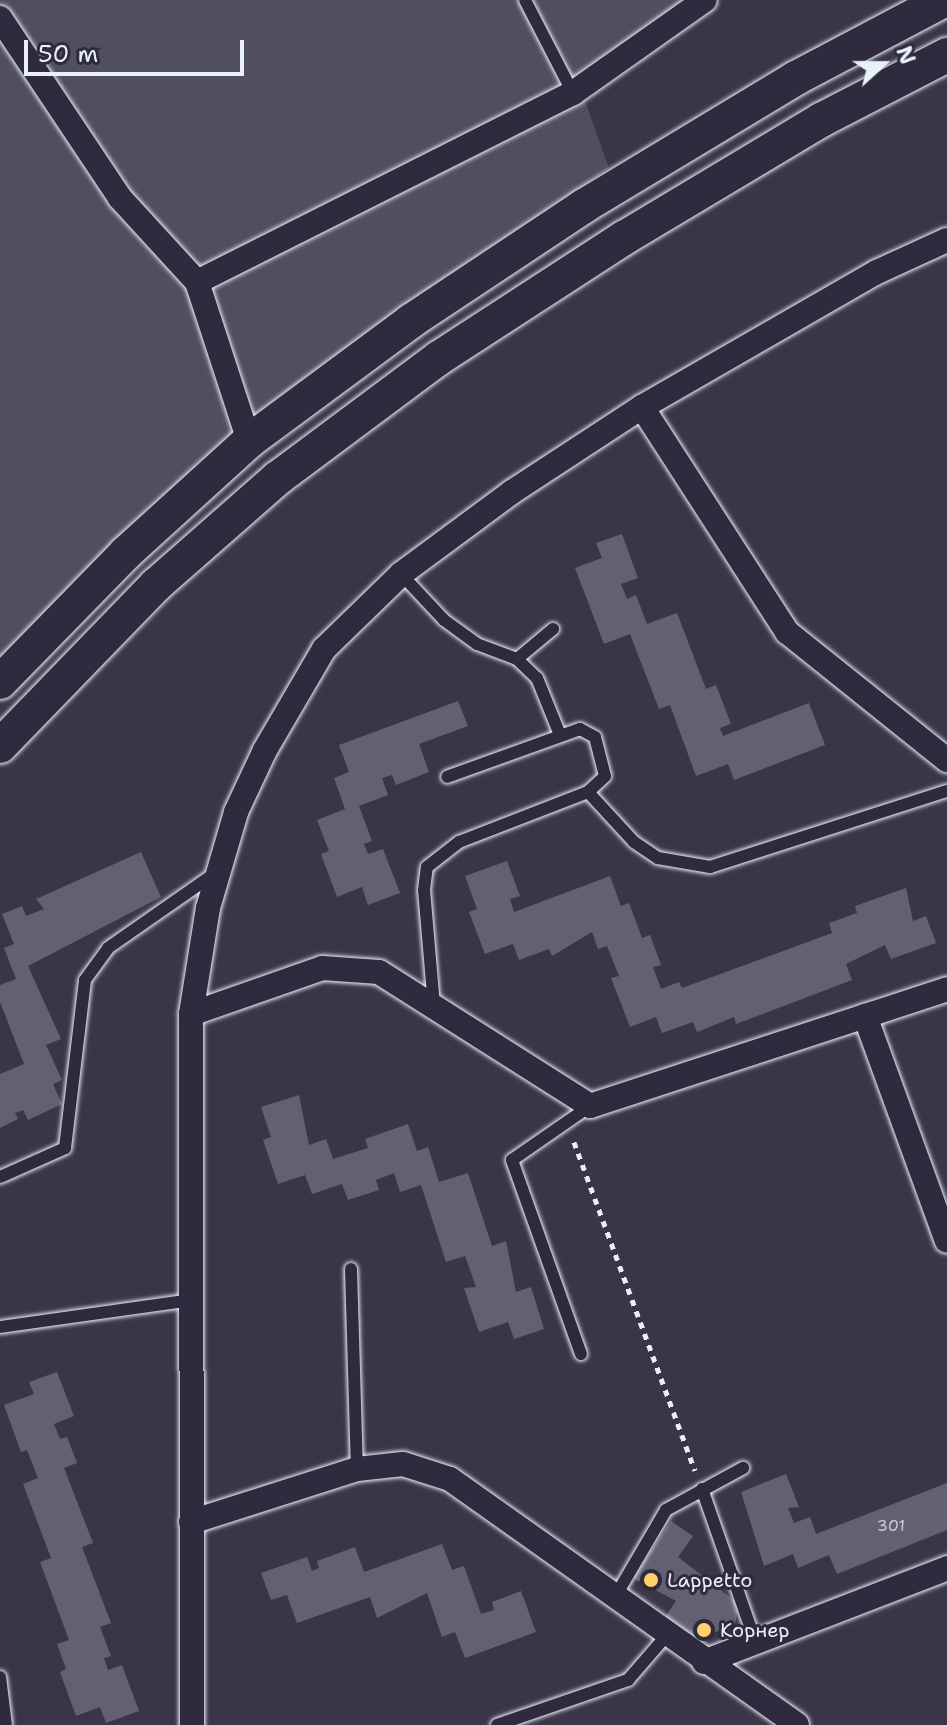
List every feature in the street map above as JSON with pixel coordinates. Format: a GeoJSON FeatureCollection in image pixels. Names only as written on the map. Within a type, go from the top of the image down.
{"type":"FeatureCollection","features":[{"type":"Feature","properties":{"kind":"main road"},"geometry":{"type":"LineString","coordinates":[[0,682],[126,553],[249,441],[411,321],[584,206],[796,78],[944,0]]}},
{"type":"Feature","properties":{"kind":"main road"},"geometry":{"type":"LineString","coordinates":[[0,746],[156,585],[278,478],[439,358],[821,120],[947,55]]}},
{"type":"Feature","properties":{"kind":"street"},"geometry":{"type":"LineString","coordinates":[[197,282],[573,93],[705,0]]}},
{"type":"Feature","properties":{"kind":"street"},"geometry":{"type":"LineString","coordinates":[[0,18],[120,198],[197,282],[249,441]]}},
{"type":"Feature","properties":{"kind":"street"},"geometry":{"type":"LineString","coordinates":[[192,1724],[191,1014],[218,871],[236,812],[265,750],[324,649],[401,574],[512,492],[642,407],[877,272],[947,240]]}},
{"type":"Feature","properties":{"kind":"street"},"geometry":{"type":"LineString","coordinates":[[642,407],[787,632],[947,760]]}},
{"type":"Feature","properties":{"kind":"street"},"geometry":{"type":"LineString","coordinates":[[191,1014],[322,968],[379,972],[590,1106],[947,989]]}},
{"type":"Feature","properties":{"kind":"street"},"geometry":{"type":"LineString","coordinates":[[865,1016],[947,1241]]}},
{"type":"Feature","properties":{"kind":"street"},"geometry":{"type":"LineString","coordinates":[[191,1522],[357,1469],[403,1464],[450,1479],[797,1725]]}},
{"type":"Feature","properties":{"kind":"street"},"geometry":{"type":"LineString","coordinates":[[704,1662],[947,1568]]}},
{"type":"Feature","properties":{"kind":"lane"},"geometry":{"type":"LineString","coordinates":[[525,0],[573,93]]}},
{"type":"Feature","properties":{"kind":"lane"},"geometry":{"type":"LineString","coordinates":[[401,574],[444,620],[477,644],[517,659],[537,678],[560,735]]}},
{"type":"Feature","properties":{"kind":"lane"},"geometry":{"type":"LineString","coordinates":[[517,659],[553,629]]}},
{"type":"Feature","properties":{"kind":"lane"},"geometry":{"type":"LineString","coordinates":[[434,1006],[424,890],[427,867],[459,842],[588,792],[605,776],[595,737],[580,729],[447,777]]}},
{"type":"Feature","properties":{"kind":"lane"},"geometry":{"type":"LineString","coordinates":[[588,792],[634,842],[658,858],[710,867],[947,791]]}},
{"type":"Feature","properties":{"kind":"lane"},"geometry":{"type":"LineString","coordinates":[[0,1177],[65,1148],[85,980],[108,948],[218,871]]}},
{"type":"Feature","properties":{"kind":"lane"},"geometry":{"type":"LineString","coordinates":[[581,1354],[512,1160],[590,1106]]}},
{"type":"Feature","properties":{"kind":"lane"},"geometry":{"type":"LineString","coordinates":[[351,1269],[357,1469]]}},
{"type":"Feature","properties":{"kind":"lane"},"geometry":{"type":"LineString","coordinates":[[0,1327],[191,1300]]}},
{"type":"Feature","properties":{"kind":"lane"},"geometry":{"type":"LineString","coordinates":[[615,1597],[666,1510],[743,1468]]}},
{"type":"Feature","properties":{"kind":"lane"},"geometry":{"type":"LineString","coordinates":[[702,1489],[756,1643]]}},
{"type":"Feature","properties":{"kind":"lane"},"geometry":{"type":"LineString","coordinates":[[497,1725],[628,1680],[667,1635]]}},
{"type":"Feature","properties":{"kind":"lane"},"geometry":{"type":"LineString","coordinates":[[0,1677],[6,1725]]}},
{"type":"Feature","properties":{"kind":"lane"},"geometry":{"type":"LineString","coordinates":[[176,1725],[192,1724]]}},
{"type":"Feature","properties":{"kind":"path"},"geometry":{"type":"LineString","coordinates":[[566,1122],[702,1489]]}},
{"type":"Feature","properties":{"kind":"shaded area"},"geometry":{"type":"Polygon","coordinates":[[[0,0],[697,0],[579,84],[609,168],[412,301],[0,664],[0,0]]]}},
{"type":"Feature","properties":{"kind":"building"},"geometry":{"type":"Polygon","coordinates":[[[622,534],[638,578],[621,584],[627,599],[636,595],[647,624],[677,613],[706,689],[716,685],[731,724],[720,728],[723,736],[809,703],[825,745],[734,780],[728,764],[696,776],[670,705],[659,709],[630,634],[604,644],[575,568],[602,558],[596,543],[622,534]]]}},
{"type":"Feature","properties":{"kind":"building"},"geometry":{"type":"Polygon","coordinates":[[[458,701],[468,726],[419,744],[429,772],[396,785],[392,775],[382,778],[388,795],[359,806],[372,841],[364,844],[368,854],[383,849],[400,893],[368,905],[362,887],[337,897],[321,854],[329,851],[317,820],[345,809],[334,778],[349,772],[339,745],[458,701]]]}},
{"type":"Feature","properties":{"kind":"building"},"geometry":{"type":"Polygon","coordinates":[[[141,852],[161,897],[28,966],[61,1039],[46,1045],[62,1080],[53,1084],[62,1104],[28,1120],[23,1110],[15,1113],[18,1119],[0,1128],[0,1074],[24,1064],[0,1002],[0,985],[16,979],[4,948],[14,944],[2,914],[22,906],[26,916],[44,909],[36,899],[141,852]]]}},
{"type":"Feature","properties":{"kind":"building"},"geometry":{"type":"Polygon","coordinates":[[[507,861],[520,896],[510,899],[514,912],[610,876],[621,906],[629,903],[642,938],[650,935],[661,965],[653,967],[661,989],[679,982],[682,988],[832,933],[829,923],[857,913],[855,906],[906,888],[913,921],[926,916],[936,943],[891,959],[885,945],[846,964],[852,980],[736,1024],[734,1017],[697,1032],[693,1022],[662,1033],[656,1017],[630,1027],[611,978],[619,976],[607,946],[598,949],[592,932],[552,956],[549,949],[519,960],[513,944],[485,954],[469,912],[477,909],[465,876],[507,861]]]}},
{"type":"Feature","properties":{"kind":"building"},"geometry":{"type":"Polygon","coordinates":[[[299,1095],[309,1145],[326,1139],[333,1159],[368,1148],[365,1139],[408,1124],[417,1151],[428,1147],[439,1182],[468,1173],[492,1246],[506,1241],[516,1292],[531,1287],[544,1329],[514,1339],[508,1322],[479,1332],[464,1288],[476,1287],[465,1256],[446,1262],[421,1185],[400,1192],[394,1173],[376,1180],[379,1190],[348,1200],[342,1184],[312,1194],[305,1175],[278,1184],[263,1140],[271,1137],[261,1107],[299,1095]]]}},
{"type":"Feature","properties":{"kind":"building"},"geometry":{"type":"Polygon","coordinates":[[[57,1372],[74,1416],[54,1424],[60,1439],[67,1437],[77,1463],[64,1468],[93,1543],[82,1547],[111,1623],[100,1627],[111,1656],[104,1658],[108,1670],[122,1665],[139,1711],[106,1723],[100,1707],[76,1716],[60,1672],[66,1669],[57,1644],[69,1640],[40,1562],[51,1558],[23,1484],[38,1478],[27,1450],[21,1452],[4,1405],[34,1394],[29,1382],[57,1372]]]}},
{"type":"Feature","properties":{"kind":"building"},"geometry":{"type":"Polygon","coordinates":[[[786,1474],[799,1507],[788,1508],[794,1523],[810,1517],[816,1534],[947,1483],[947,1530],[837,1574],[829,1555],[798,1568],[793,1554],[764,1566],[741,1492],[786,1474]]]}},
{"type":"Feature","properties":{"kind":"building"},"geometry":{"type":"Polygon","coordinates":[[[671,1521],[693,1536],[678,1557],[739,1604],[735,1624],[698,1639],[665,1617],[676,1601],[633,1578],[671,1521]]]}},
{"type":"Feature","properties":{"kind":"building"},"geometry":{"type":"Polygon","coordinates":[[[442,1544],[452,1570],[464,1566],[481,1614],[494,1610],[492,1602],[521,1591],[536,1632],[465,1658],[455,1632],[442,1637],[427,1593],[377,1618],[370,1597],[297,1623],[287,1595],[271,1600],[261,1573],[307,1557],[312,1571],[319,1568],[317,1561],[355,1547],[364,1572],[442,1544]]]}},
{"type":"Feature","properties":{"kind":"place","name":"Lappetto"},"geometry":{"type":"Point","coordinates":[651,1580]}},
{"type":"Feature","properties":{"kind":"place","name":"Корнер"},"geometry":{"type":"Point","coordinates":[704,1630]}}]}
